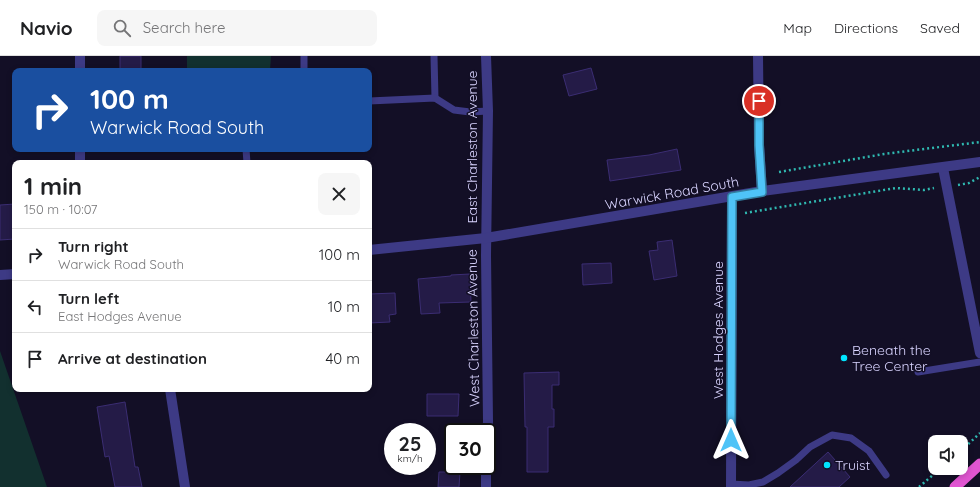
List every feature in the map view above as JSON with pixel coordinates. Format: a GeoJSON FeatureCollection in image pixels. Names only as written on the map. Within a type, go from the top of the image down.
{"type":"FeatureCollection","features":[{"type":"Feature","properties":{"kind":"highway"},"geometry":{"type":"LineString","coordinates":[[955,487],[966,482],[980,464]]}},
{"type":"Feature","properties":{"kind":"street"},"geometry":{"type":"LineString","coordinates":[[80,56],[80,68]]}},
{"type":"Feature","properties":{"kind":"street","name":"East Charleston Avenue"},"geometry":{"type":"LineString","coordinates":[[486,56],[488,111],[486,238]]}},
{"type":"Feature","properties":{"kind":"street"},"geometry":{"type":"LineString","coordinates":[[758,56],[759,145],[762,192]]}},
{"type":"Feature","properties":{"kind":"street","name":"Warwick Road South"},"geometry":{"type":"LineString","coordinates":[[372,250],[486,238],[762,192],[980,162]]}},
{"type":"Feature","properties":{"kind":"street"},"geometry":{"type":"LineString","coordinates":[[943,168],[980,353]]}},
{"type":"Feature","properties":{"kind":"street","name":"West Hodges Avenue"},"geometry":{"type":"LineString","coordinates":[[731,486],[732,197]]}},
{"type":"Feature","properties":{"kind":"street","name":"West Charleston Avenue"},"geometry":{"type":"LineString","coordinates":[[486,238],[488,423]]}},
{"type":"Feature","properties":{"kind":"street"},"geometry":{"type":"LineString","coordinates":[[0,275],[12,274]]}},
{"type":"Feature","properties":{"kind":"street"},"geometry":{"type":"LineString","coordinates":[[170,392],[185,487]]}},
{"type":"Feature","properties":{"kind":"street"},"geometry":{"type":"LineString","coordinates":[[486,475],[486,487]]}},
{"type":"Feature","properties":{"kind":"lane"},"geometry":{"type":"LineString","coordinates":[[304,56],[304,68]]}},
{"type":"Feature","properties":{"kind":"lane"},"geometry":{"type":"LineString","coordinates":[[434,56],[435,98]]}},
{"type":"Feature","properties":{"kind":"lane"},"geometry":{"type":"LineString","coordinates":[[372,101],[435,98],[454,110],[470,112],[488,111]]}},
{"type":"Feature","properties":{"kind":"lane"},"geometry":{"type":"LineString","coordinates":[[918,372],[980,362]]}},
{"type":"Feature","properties":{"kind":"lane"},"geometry":{"type":"LineString","coordinates":[[731,486],[749,485],[763,482],[796,460],[810,447],[832,435],[851,438],[869,450],[886,475]]}},
{"type":"Feature","properties":{"kind":"path"},"geometry":{"type":"LineString","coordinates":[[779,172],[884,154],[980,142]]}},
{"type":"Feature","properties":{"kind":"path"},"geometry":{"type":"LineString","coordinates":[[745,213],[896,188],[924,190],[969,183],[980,176]]}},
{"type":"Feature","properties":{"kind":"path"},"geometry":{"type":"LineString","coordinates":[[968,444],[980,433]]}},
{"type":"Feature","properties":{"kind":"path"},"geometry":{"type":"LineString","coordinates":[[918,487],[933,475]]}},
{"type":"Feature","properties":{"kind":"green space"},"geometry":{"type":"Polygon","coordinates":[[[187,56],[271,56],[270,68],[187,68],[187,56]]]}},
{"type":"Feature","properties":{"kind":"green space"},"geometry":{"type":"Polygon","coordinates":[[[0,351],[12,386],[12,392],[14,392],[47,487],[0,487],[0,351]]]}},
{"type":"Feature","properties":{"kind":"building"},"geometry":{"type":"Polygon","coordinates":[[[120,56],[141,56],[141,68],[120,68],[120,56]]]}},
{"type":"Feature","properties":{"kind":"building"},"geometry":{"type":"Polygon","coordinates":[[[591,68],[597,89],[569,96],[563,75],[591,68]]]}},
{"type":"Feature","properties":{"kind":"building"},"geometry":{"type":"Polygon","coordinates":[[[677,149],[681,170],[610,181],[607,160],[649,155],[677,149]]]}},
{"type":"Feature","properties":{"kind":"building"},"geometry":{"type":"Polygon","coordinates":[[[12,204],[12,239],[0,240],[0,205],[12,204]]]}},
{"type":"Feature","properties":{"kind":"building"},"geometry":{"type":"Polygon","coordinates":[[[672,240],[677,276],[654,280],[649,251],[658,250],[657,242],[672,240]]]}},
{"type":"Feature","properties":{"kind":"building"},"geometry":{"type":"Polygon","coordinates":[[[611,263],[612,283],[583,285],[582,264],[611,263]]]}},
{"type":"Feature","properties":{"kind":"building"},"geometry":{"type":"Polygon","coordinates":[[[470,274],[471,302],[439,303],[440,313],[421,314],[418,279],[470,274]]]}},
{"type":"Feature","properties":{"kind":"building"},"geometry":{"type":"Polygon","coordinates":[[[395,293],[396,314],[389,315],[390,322],[372,323],[372,294],[395,293]]]}},
{"type":"Feature","properties":{"kind":"building"},"geometry":{"type":"Polygon","coordinates":[[[559,372],[559,385],[552,385],[554,427],[548,427],[548,472],[527,472],[527,427],[525,427],[524,373],[559,372]]]}},
{"type":"Feature","properties":{"kind":"building"},"geometry":{"type":"Polygon","coordinates":[[[427,394],[459,394],[458,416],[427,416],[427,394]]]}},
{"type":"Feature","properties":{"kind":"building"},"geometry":{"type":"Polygon","coordinates":[[[125,402],[135,467],[138,467],[142,487],[115,487],[109,456],[105,457],[97,407],[125,402]]]}},
{"type":"Feature","properties":{"kind":"building","name":"Truist"},"geometry":{"type":"Polygon","coordinates":[[[828,452],[850,477],[839,487],[790,487],[828,452]]]}},
{"type":"Feature","properties":{"kind":"building"},"geometry":{"type":"Polygon","coordinates":[[[439,472],[444,472],[444,475],[460,475],[459,487],[438,487],[439,472]]]}},
{"type":"Feature","properties":{"kind":"place","name":"Beneath the Tree Center"},"geometry":{"type":"Point","coordinates":[844,358]}},
{"type":"Feature","properties":{"kind":"place","name":"Truist"},"geometry":{"type":"Point","coordinates":[827,465]}},
{"type":"Feature","properties":{"kind":"route"},"geometry":{"type":"LineString","coordinates":[[731,440],[732,197],[762,192],[759,145],[759,101]]}}]}
